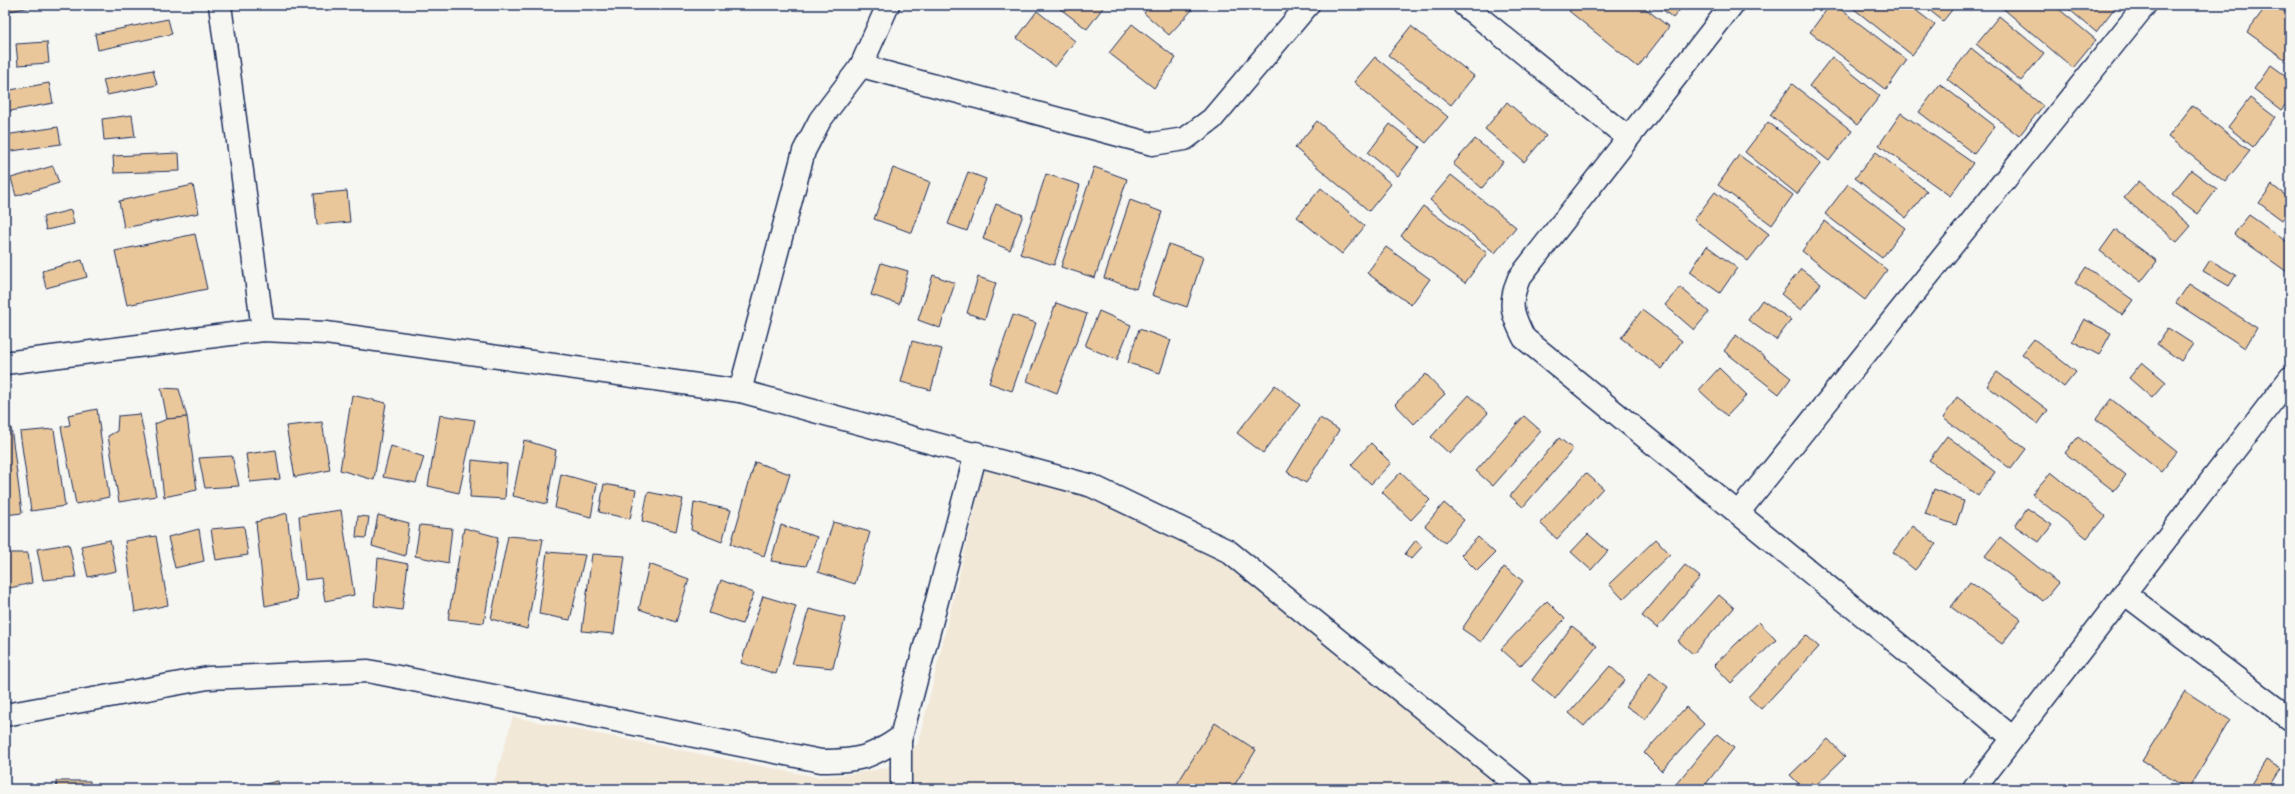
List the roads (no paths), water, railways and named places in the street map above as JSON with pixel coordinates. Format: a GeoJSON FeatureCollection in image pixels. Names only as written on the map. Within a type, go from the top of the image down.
{"type":"FeatureCollection","features":[{"type":"Feature","properties":{"kind":"street"},"geometry":{"type":"LineString","coordinates":[[220,5],[264,330]]}},
{"type":"Feature","properties":{"kind":"street"},"geometry":{"type":"LineString","coordinates":[[740,391],[804,151],[820,120],[861,66],[888,5]]}},
{"type":"Feature","properties":{"kind":"street"},"geometry":{"type":"LineString","coordinates":[[861,66],[1152,144],[1185,139],[1212,119],[1308,5]]}},
{"type":"Feature","properties":{"kind":"street"},"geometry":{"type":"LineString","coordinates":[[1464,5],[1627,137]]}},
{"type":"Feature","properties":{"kind":"street"},"geometry":{"type":"LineString","coordinates":[[1732,5],[1627,137],[1519,278],[1512,296],[1514,317],[1524,338],[2013,738]]}},
{"type":"Feature","properties":{"kind":"street"},"geometry":{"type":"LineString","coordinates":[[1738,513],[2145,5]]}},
{"type":"Feature","properties":{"kind":"street"},"geometry":{"type":"LineString","coordinates":[[5,363],[264,330],[326,333],[740,391],[976,453],[1092,486],[1228,551],[1522,789]]}},
{"type":"Feature","properties":{"kind":"street"},"geometry":{"type":"LineString","coordinates":[[1974,789],[2290,378]]}},
{"type":"Feature","properties":{"kind":"street"},"geometry":{"type":"LineString","coordinates":[[5,714],[208,678],[368,671],[821,761],[851,761],[879,753],[901,737],[976,453]]}},
{"type":"Feature","properties":{"kind":"street"},"geometry":{"type":"LineString","coordinates":[[2124,593],[2290,719]]}},
{"type":"Feature","properties":{"kind":"lane"},"geometry":{"type":"LineString","coordinates":[[901,737],[901,789]]}}]}
